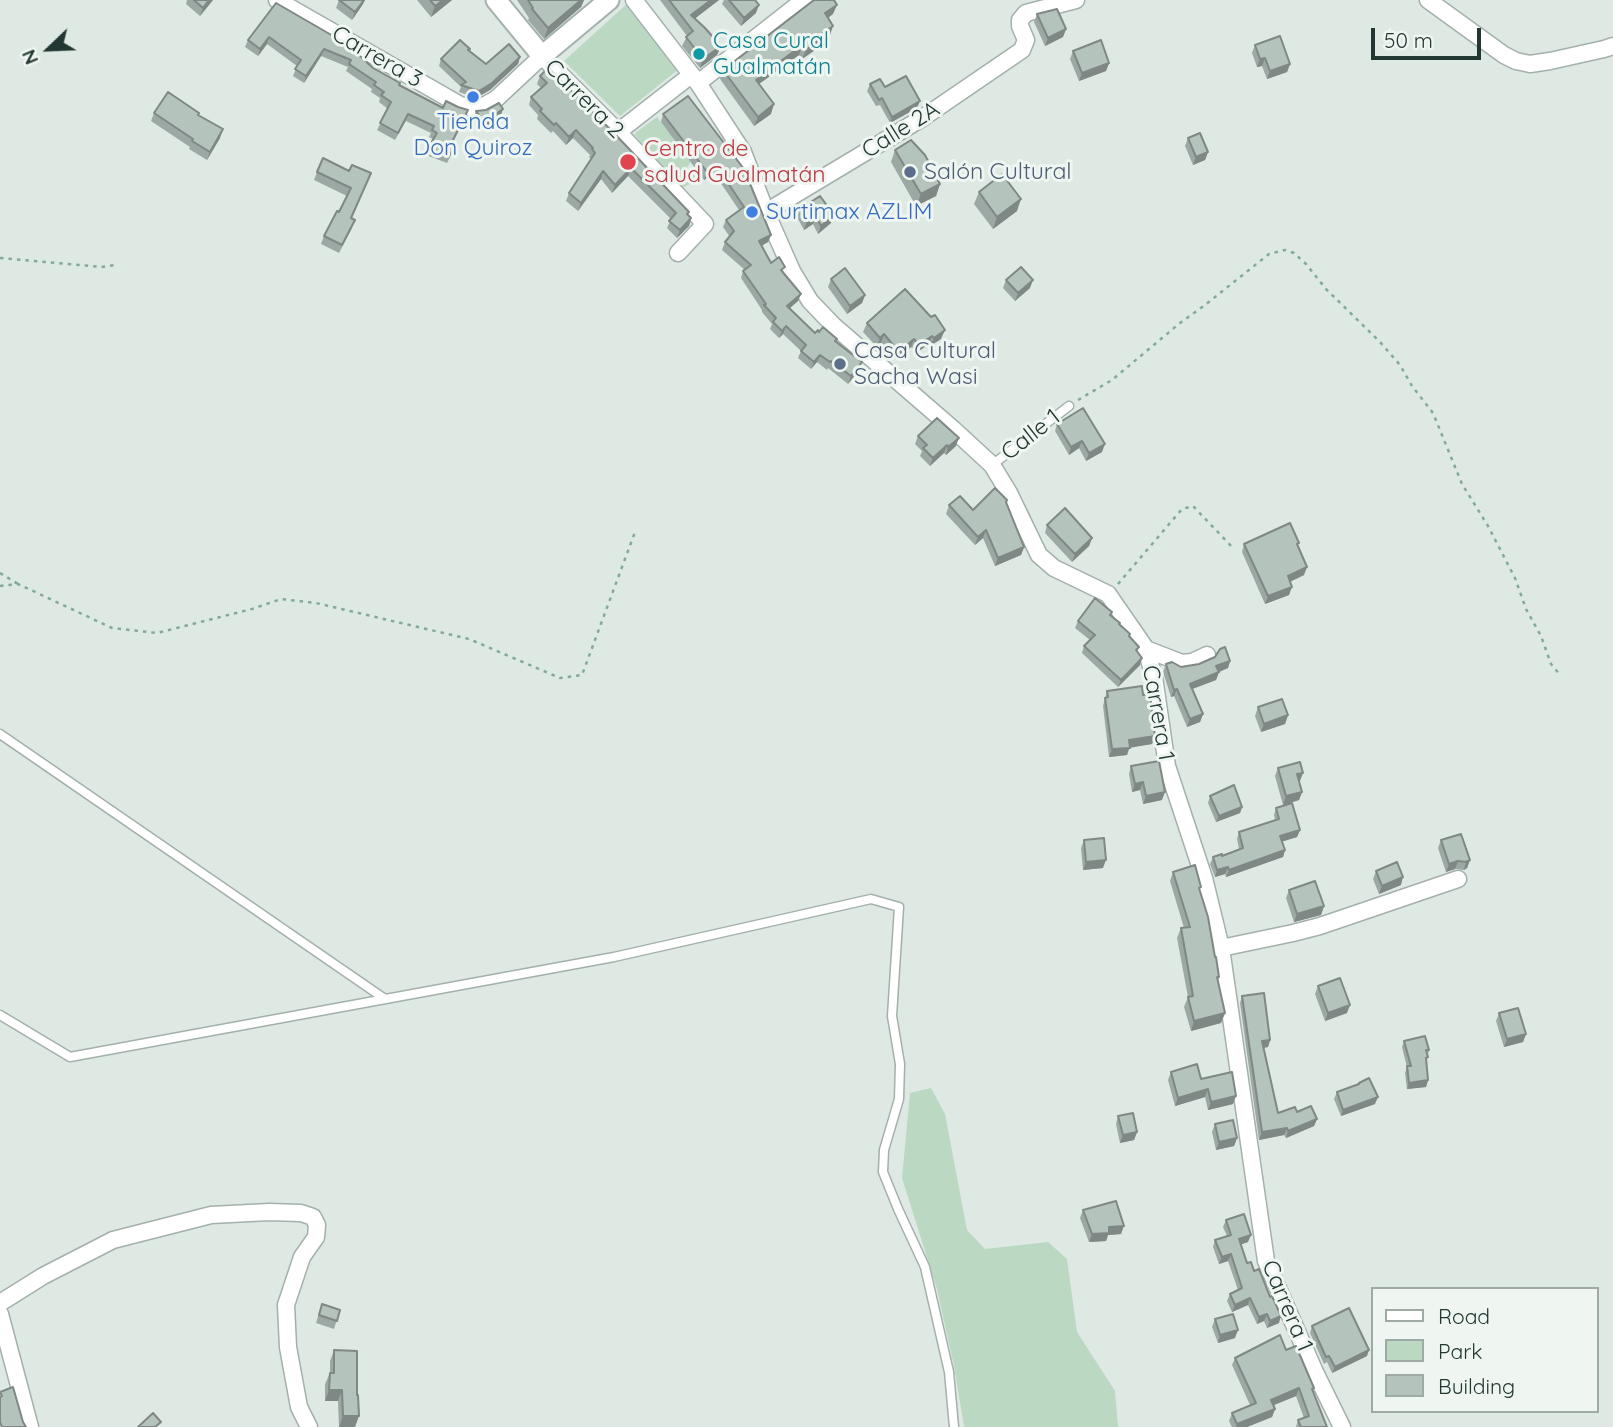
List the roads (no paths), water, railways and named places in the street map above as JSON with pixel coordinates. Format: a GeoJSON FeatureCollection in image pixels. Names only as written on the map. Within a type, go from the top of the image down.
{"type":"FeatureCollection","features":[{"type":"Feature","properties":{"kind":"street","name":"Carrera 3"},"geometry":{"type":"LineString","coordinates":[[278,0],[460,105],[478,109],[496,99],[542,56]]}},
{"type":"Feature","properties":{"kind":"street","name":"Carrera 2"},"geometry":{"type":"LineString","coordinates":[[496,0],[542,56],[705,224],[678,253]]}},
{"type":"Feature","properties":{"kind":"street"},"geometry":{"type":"LineString","coordinates":[[542,56],[609,0]]}},
{"type":"Feature","properties":{"kind":"street","name":"Carrera 1"},"geometry":{"type":"LineString","coordinates":[[634,0],[695,79],[743,152],[792,271],[810,301],[834,326],[992,466],[1009,493],[1039,555],[1054,568],[1108,594],[1146,649],[1154,677],[1167,766],[1204,878],[1221,948],[1266,1261],[1342,1427]]}},
{"type":"Feature","properties":{"kind":"street"},"geometry":{"type":"LineString","coordinates":[[618,132],[804,0]]}},
{"type":"Feature","properties":{"kind":"street","name":"Calle 2A"},"geometry":{"type":"LineString","coordinates":[[766,212],[924,117],[1022,50],[1026,40],[1020,20],[1026,13],[1076,0]]}},
{"type":"Feature","properties":{"kind":"street"},"geometry":{"type":"LineString","coordinates":[[1428,0],[1516,61],[1530,64],[1550,61],[1613,46]]}},
{"type":"Feature","properties":{"kind":"street"},"geometry":{"type":"LineString","coordinates":[[1146,649],[1182,663],[1207,655]]}},
{"type":"Feature","properties":{"kind":"street"},"geometry":{"type":"LineString","coordinates":[[1221,948],[1320,926],[1458,879]]}},
{"type":"Feature","properties":{"kind":"street"},"geometry":{"type":"LineString","coordinates":[[0,1303],[43,1276],[113,1240],[211,1215],[269,1212],[301,1213],[313,1217],[317,1225],[316,1237],[302,1257],[286,1305],[288,1347],[299,1407],[309,1427]]}},
{"type":"Feature","properties":{"kind":"street"},"geometry":{"type":"LineString","coordinates":[[0,1314],[30,1427]]}},
{"type":"Feature","properties":{"kind":"lane","name":"Calle 1"},"geometry":{"type":"LineString","coordinates":[[992,466],[1069,405]]}},
{"type":"Feature","properties":{"kind":"lane"},"geometry":{"type":"LineString","coordinates":[[0,734],[385,999]]}},
{"type":"Feature","properties":{"kind":"lane"},"geometry":{"type":"LineString","coordinates":[[0,1015],[70,1057],[614,957],[871,899],[899,907],[892,1016],[900,1064],[899,1099],[884,1150],[883,1172],[926,1267],[949,1372],[954,1427]]}},
{"type":"Feature","properties":{"kind":"place","name":"Casa Cural Gualmatán"},"geometry":{"type":"Point","coordinates":[699,54]}},
{"type":"Feature","properties":{"kind":"place","name":"Tienda Don Quiroz"},"geometry":{"type":"Point","coordinates":[473,97]}},
{"type":"Feature","properties":{"kind":"place","name":"Centro de salud Gualmatán"},"geometry":{"type":"Point","coordinates":[628,162]}},
{"type":"Feature","properties":{"kind":"place","name":"Salón Cultural"},"geometry":{"type":"Point","coordinates":[910,172]}},
{"type":"Feature","properties":{"kind":"place","name":"Surtimax AZLIM"},"geometry":{"type":"Point","coordinates":[752,212]}},
{"type":"Feature","properties":{"kind":"place","name":"Casa Cultural Sacha Wasi"},"geometry":{"type":"Point","coordinates":[840,364]}}]}
